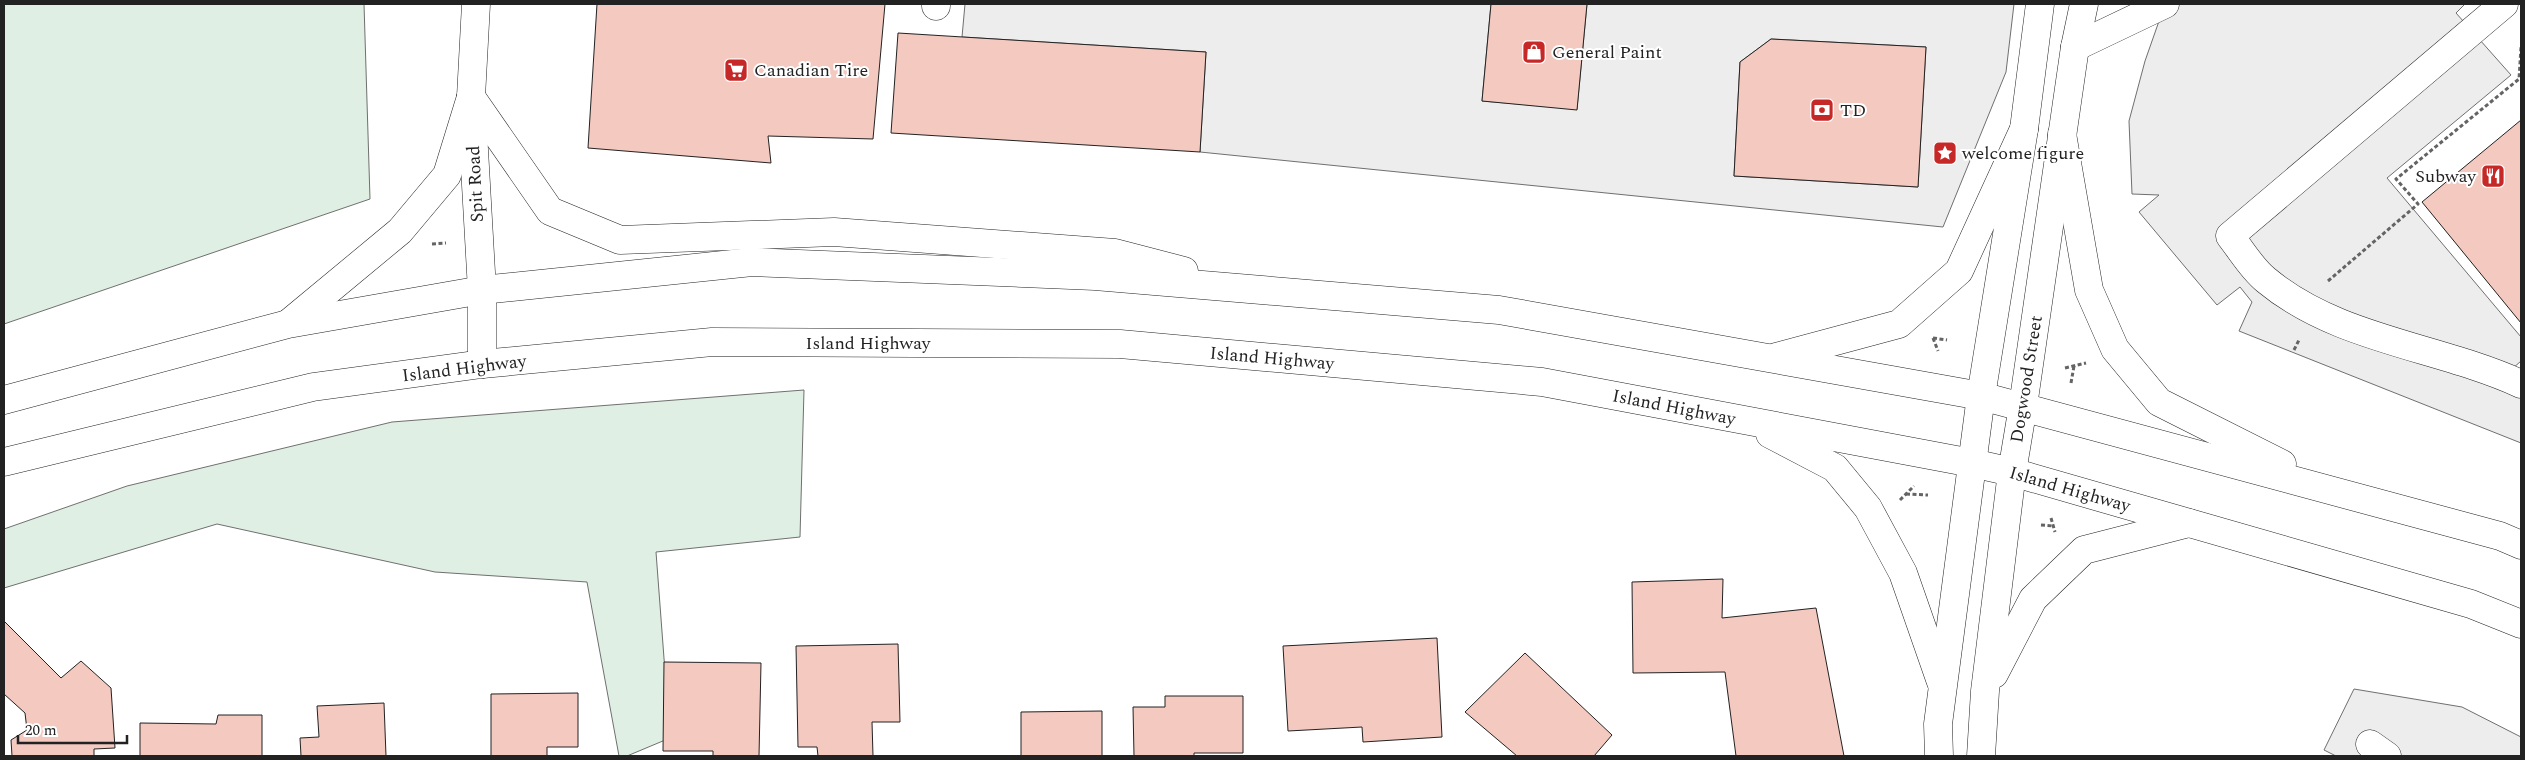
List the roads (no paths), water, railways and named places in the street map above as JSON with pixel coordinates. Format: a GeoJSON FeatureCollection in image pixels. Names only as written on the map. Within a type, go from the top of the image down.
{"type":"FeatureCollection","features":[{"type":"Feature","properties":{"kind":"main road","name":"Spit Road"},"geometry":{"type":"LineString","coordinates":[[476,4],[471,98],[482,290],[482,364]]}},
{"type":"Feature","properties":{"kind":"main road"},"geometry":{"type":"LineString","coordinates":[[1939,756],[1938,724],[1972,463],[2024,129],[2040,4]]}},
{"type":"Feature","properties":{"kind":"main road","name":"Dogwood Street"},"geometry":{"type":"LineString","coordinates":[[1981,756],[1985,691],[2012,472],[2075,47],[2084,4]]}},
{"type":"Feature","properties":{"kind":"main road"},"geometry":{"type":"LineString","coordinates":[[2075,47],[2164,4]]}},
{"type":"Feature","properties":{"kind":"main road"},"geometry":{"type":"LineString","coordinates":[[2504,4],[2230,236],[2265,280],[2312,310],[2343,325],[2488,369],[2521,384]]}},
{"type":"Feature","properties":{"kind":"main road"},"geometry":{"type":"LineString","coordinates":[[471,98],[550,211],[620,240],[834,232],[1115,253],[1251,290]]}},
{"type":"Feature","properties":{"kind":"main road"},"geometry":{"type":"LineString","coordinates":[[288,324],[400,231],[447,175],[471,98]]}},
{"type":"Feature","properties":{"kind":"main road"},"geometry":{"type":"LineString","coordinates":[[1768,359],[1899,324],[1959,271],[2024,129]]}},
{"type":"Feature","properties":{"kind":"main road"},"geometry":{"type":"LineString","coordinates":[[2062,134],[2089,290],[2115,349],[2159,402],[2335,490]]}},
{"type":"Feature","properties":{"kind":"main road"},"geometry":{"type":"LineString","coordinates":[[4,400],[288,324],[482,290],[752,262],[1095,276],[1499,310],[1981,396],[2335,490],[2500,536],[2521,544]]}},
{"type":"Feature","properties":{"kind":"main road","name":"Island Highway"},"geometry":{"type":"LineString","coordinates":[[4,462],[313,387],[482,364],[712,342],[1120,344],[1542,382],[1972,463],[2012,472],[2471,604],[2521,624]]}},
{"type":"Feature","properties":{"kind":"main road"},"geometry":{"type":"LineString","coordinates":[[1745,420],[1836,468],[1868,508],[1903,574],[1943,688]]}},
{"type":"Feature","properties":{"kind":"main road"},"geometry":{"type":"LineString","coordinates":[[1985,691],[2032,599],[2084,550],[2190,523]]}},
{"type":"Feature","properties":{"kind":"place","name":"General Paint"},"geometry":{"type":"Point","coordinates":[1534,52]}},
{"type":"Feature","properties":{"kind":"place","name":"Canadian Tire"},"geometry":{"type":"Point","coordinates":[736,70]}},
{"type":"Feature","properties":{"kind":"place","name":"TD"},"geometry":{"type":"Point","coordinates":[1822,110]}},
{"type":"Feature","properties":{"kind":"place","name":"welcome figure"},"geometry":{"type":"Point","coordinates":[1945,153]}},
{"type":"Feature","properties":{"kind":"place","name":"Subway"},"geometry":{"type":"Point","coordinates":[2493,176]}}]}
